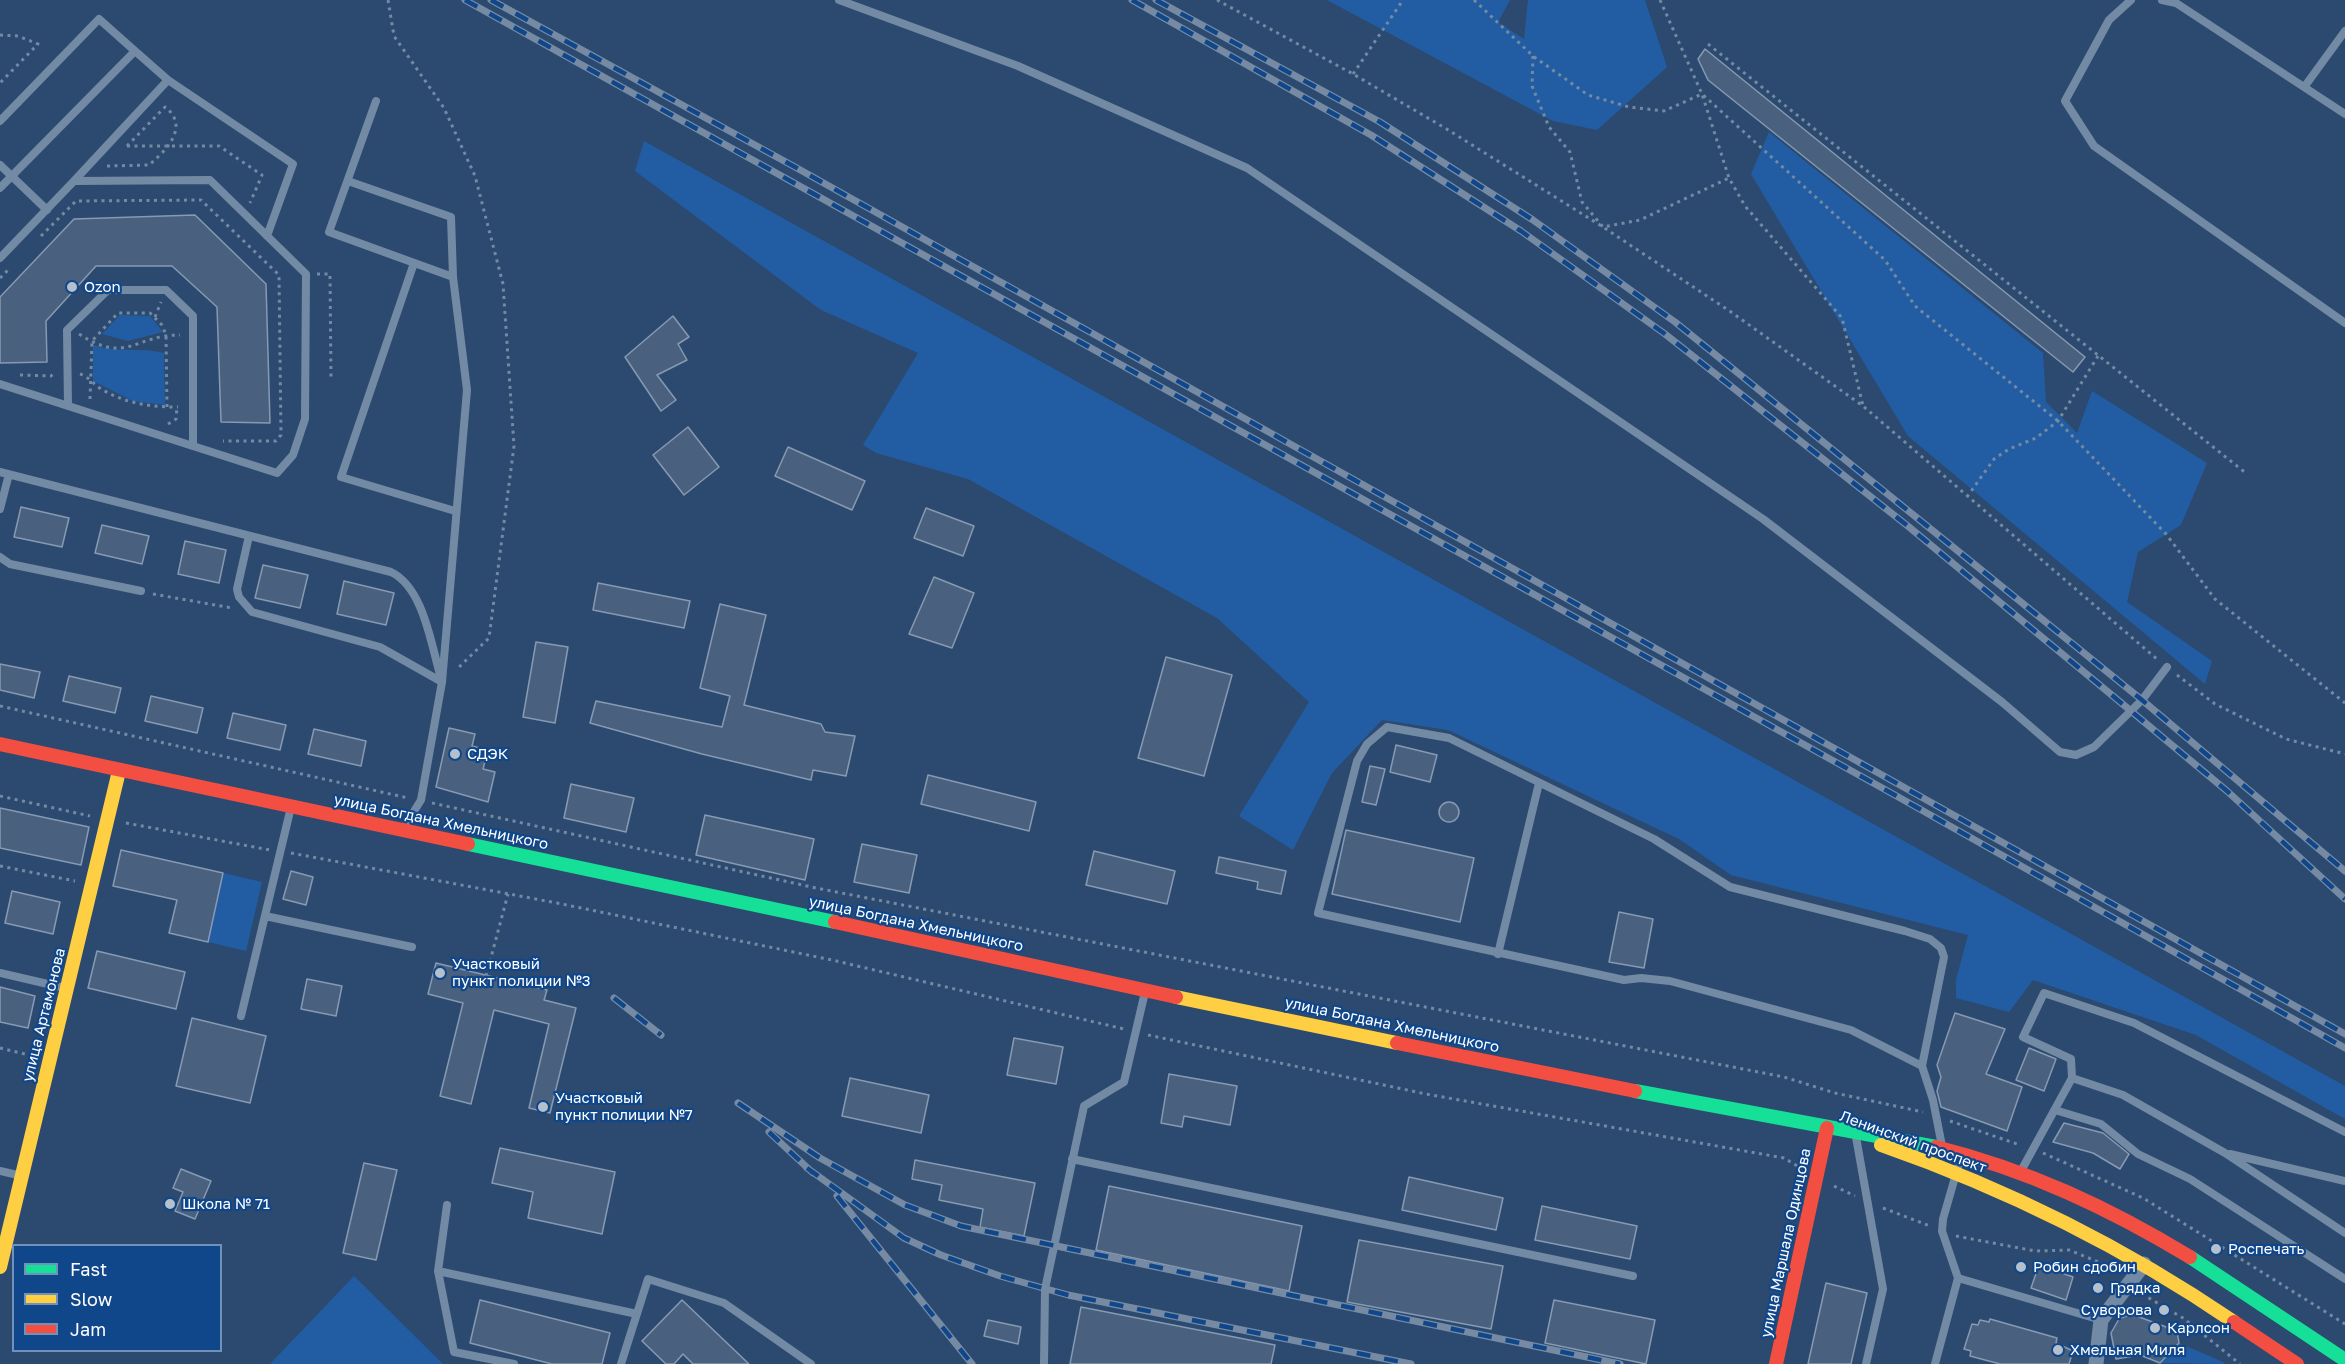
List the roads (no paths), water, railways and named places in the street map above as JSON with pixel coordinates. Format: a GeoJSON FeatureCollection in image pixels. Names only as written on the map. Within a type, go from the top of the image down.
{"type":"FeatureCollection","features":[{"type":"Feature","properties":{"kind":"main road","name":"улица Богдана Хмельницкого"},"geometry":{"type":"LineString","coordinates":[[0,744],[1145,991],[1827,1128]]}},
{"type":"Feature","properties":{"kind":"main road","name":"улица Артамонова"},"geometry":{"type":"LineString","coordinates":[[0,1267],[119,771]]}},
{"type":"Feature","properties":{"kind":"main road","name":"Ленинский проспект"},"geometry":{"type":"LineString","coordinates":[[1827,1128],[2015,1197],[2145,1264],[2297,1364]]}},
{"type":"Feature","properties":{"kind":"main road","name":"Ленинский проспект"},"geometry":{"type":"LineString","coordinates":[[1827,1128],[1943,1147],[2021,1171],[2051,1183],[2123,1218],[2193,1259],[2345,1359]]}},
{"type":"Feature","properties":{"kind":"main road","name":"улица Маршала Одинцова"},"geometry":{"type":"LineString","coordinates":[[1776,1364],[1827,1128]]}},
{"type":"Feature","properties":{"kind":"street"},"geometry":{"type":"LineString","coordinates":[[2096,1364],[2101,1320],[2145,1264]]}},
{"type":"Feature","properties":{"kind":"lane"},"geometry":{"type":"LineString","coordinates":[[839,0],[1018,66],[1247,168],[1763,519],[2002,702],[2060,752],[2076,755],[2094,747],[2142,700],[2167,667]]}},
{"type":"Feature","properties":{"kind":"lane"},"geometry":{"type":"LineString","coordinates":[[2130,0],[2109,20],[2065,101],[2094,146],[2345,323]]}},
{"type":"Feature","properties":{"kind":"lane"},"geometry":{"type":"LineString","coordinates":[[2162,0],[2176,3],[2345,114]]}},
{"type":"Feature","properties":{"kind":"lane"},"geometry":{"type":"LineString","coordinates":[[0,121],[99,19],[168,80],[293,164],[267,236]]}},
{"type":"Feature","properties":{"kind":"lane"},"geometry":{"type":"LineString","coordinates":[[2305,86],[2345,31]]}},
{"type":"Feature","properties":{"kind":"lane"},"geometry":{"type":"LineString","coordinates":[[0,188],[135,51]]}},
{"type":"Feature","properties":{"kind":"lane"},"geometry":{"type":"LineString","coordinates":[[0,258],[168,80]]}},
{"type":"Feature","properties":{"kind":"lane"},"geometry":{"type":"LineString","coordinates":[[376,101],[329,232],[453,277]]}},
{"type":"Feature","properties":{"kind":"lane"},"geometry":{"type":"LineString","coordinates":[[0,165],[46,210]]}},
{"type":"Feature","properties":{"kind":"lane"},"geometry":{"type":"LineString","coordinates":[[0,384],[277,473],[292,455],[305,419],[306,274],[210,180],[74,181]]}},
{"type":"Feature","properties":{"kind":"lane"},"geometry":{"type":"LineString","coordinates":[[348,181],[451,217],[453,277],[467,390],[442,682],[421,800],[402,830]]}},
{"type":"Feature","properties":{"kind":"lane"},"geometry":{"type":"LineString","coordinates":[[414,263],[341,477],[455,511]]}},
{"type":"Feature","properties":{"kind":"lane"},"geometry":{"type":"LineString","coordinates":[[68,406],[68,330],[108,290],[166,290],[193,316],[193,446]]}},
{"type":"Feature","properties":{"kind":"lane"},"geometry":{"type":"LineString","coordinates":[[0,509],[4,473],[401,577],[418,600],[442,682]]}},
{"type":"Feature","properties":{"kind":"lane"},"geometry":{"type":"LineString","coordinates":[[249,536],[237,589],[239,597],[252,612],[380,647],[442,682]]}},
{"type":"Feature","properties":{"kind":"lane"},"geometry":{"type":"LineString","coordinates":[[0,557],[10,564],[141,591]]}},
{"type":"Feature","properties":{"kind":"lane"},"geometry":{"type":"LineString","coordinates":[[1922,1066],[1851,1030],[1670,981],[1641,978],[1624,980],[1318,913],[1357,761],[1367,744],[1387,727],[1449,738],[1654,839],[1730,887],[1871,921],[1930,939],[1941,948],[1944,957],[1922,1066],[1943,1147]]}},
{"type":"Feature","properties":{"kind":"lane"},"geometry":{"type":"LineString","coordinates":[[1498,954],[1539,783]]}},
{"type":"Feature","properties":{"kind":"lane"},"geometry":{"type":"LineString","coordinates":[[241,1016],[291,807]]}},
{"type":"Feature","properties":{"kind":"lane"},"geometry":{"type":"LineString","coordinates":[[265,916],[412,947]]}},
{"type":"Feature","properties":{"kind":"lane"},"geometry":{"type":"LineString","coordinates":[[0,973],[67,988]]}},
{"type":"Feature","properties":{"kind":"lane"},"geometry":{"type":"LineString","coordinates":[[1044,1364],[1045,1289],[1084,1106],[1124,1083],[1145,991]]}},
{"type":"Feature","properties":{"kind":"lane"},"geometry":{"type":"LineString","coordinates":[[2021,1171],[2072,1078],[2071,1059],[2024,1036],[2044,993],[2134,1023],[2345,1132]]}},
{"type":"Feature","properties":{"kind":"lane"},"geometry":{"type":"LineString","coordinates":[[2072,1078],[2123,1095],[2225,1153],[2345,1233]]}},
{"type":"Feature","properties":{"kind":"lane"},"geometry":{"type":"LineString","coordinates":[[2055,1110],[2101,1124],[2138,1154],[2190,1179],[2345,1279]]}},
{"type":"Feature","properties":{"kind":"lane"},"geometry":{"type":"LineString","coordinates":[[1856,1137],[1882,1289],[1866,1364]]}},
{"type":"Feature","properties":{"kind":"lane"},"geometry":{"type":"LineString","coordinates":[[1935,1364],[1958,1278],[1942,1231],[1945,1207],[1962,1153]]}},
{"type":"Feature","properties":{"kind":"lane"},"geometry":{"type":"LineString","coordinates":[[2225,1153],[2345,1181]]}},
{"type":"Feature","properties":{"kind":"lane"},"geometry":{"type":"LineString","coordinates":[[1072,1159],[1633,1276]]}},
{"type":"Feature","properties":{"kind":"lane"},"geometry":{"type":"LineString","coordinates":[[0,1171],[22,1176]]}},
{"type":"Feature","properties":{"kind":"lane"},"geometry":{"type":"LineString","coordinates":[[447,1205],[438,1271],[454,1352],[514,1364]]}},
{"type":"Feature","properties":{"kind":"lane"},"geometry":{"type":"LineString","coordinates":[[438,1271],[637,1314]]}},
{"type":"Feature","properties":{"kind":"lane"},"geometry":{"type":"LineString","coordinates":[[1958,1278],[2101,1320]]}},
{"type":"Feature","properties":{"kind":"lane"},"geometry":{"type":"LineString","coordinates":[[621,1364],[648,1280],[724,1303],[812,1364]]}},
{"type":"Feature","properties":{"kind":"railway"},"geometry":{"type":"LineString","coordinates":[[465,0],[2345,1048]]}},
{"type":"Feature","properties":{"kind":"railway"},"geometry":{"type":"LineString","coordinates":[[491,0],[795,167],[2345,1034]]}},
{"type":"Feature","properties":{"kind":"railway"},"geometry":{"type":"LineString","coordinates":[[1132,0],[1371,135],[1521,231],[1665,334],[1909,527],[2131,711],[2227,791],[2345,899]]}},
{"type":"Feature","properties":{"kind":"railway"},"geometry":{"type":"LineString","coordinates":[[1156,0],[1380,122],[1533,220],[1675,322],[2142,700],[2345,871]]}},
{"type":"Feature","properties":{"kind":"railway"},"geometry":{"type":"LineString","coordinates":[[614,998],[661,1035]]}},
{"type":"Feature","properties":{"kind":"railway"},"geometry":{"type":"LineString","coordinates":[[738,1103],[820,1158],[905,1205],[961,1226],[1620,1364]]}},
{"type":"Feature","properties":{"kind":"railway"},"geometry":{"type":"LineString","coordinates":[[769,1132],[813,1173]]}},
{"type":"Feature","properties":{"kind":"railway"},"geometry":{"type":"LineString","coordinates":[[807,1168],[904,1238],[941,1255],[1000,1276],[1068,1295],[1411,1364]]}},
{"type":"Feature","properties":{"kind":"railway"},"geometry":{"type":"LineString","coordinates":[[837,1196],[972,1364]]}},
{"type":"Feature","properties":{"kind":"place","name":"Ozon"},"geometry":{"type":"Point","coordinates":[72,287]}},
{"type":"Feature","properties":{"kind":"place","name":"СДЭК"},"geometry":{"type":"Point","coordinates":[455,754]}},
{"type":"Feature","properties":{"kind":"place","name":"Участковый пункт полиции №3"},"geometry":{"type":"Point","coordinates":[440,973]}},
{"type":"Feature","properties":{"kind":"place","name":"Участковый пункт полиции №7"},"geometry":{"type":"Point","coordinates":[543,1107]}},
{"type":"Feature","properties":{"kind":"place","name":"Школа № 71"},"geometry":{"type":"Point","coordinates":[170,1204]}},
{"type":"Feature","properties":{"kind":"place","name":"Роспечать"},"geometry":{"type":"Point","coordinates":[2216,1249]}},
{"type":"Feature","properties":{"kind":"place","name":"Робин сдобин"},"geometry":{"type":"Point","coordinates":[2021,1267]}},
{"type":"Feature","properties":{"kind":"place","name":"Грядка"},"geometry":{"type":"Point","coordinates":[2098,1288]}},
{"type":"Feature","properties":{"kind":"place","name":"Суворова"},"geometry":{"type":"Point","coordinates":[2164,1310]}},
{"type":"Feature","properties":{"kind":"place","name":"Карлсон"},"geometry":{"type":"Point","coordinates":[2155,1328]}},
{"type":"Feature","properties":{"kind":"place","name":"Хмельная Миля"},"geometry":{"type":"Point","coordinates":[2058,1350]}}]}
